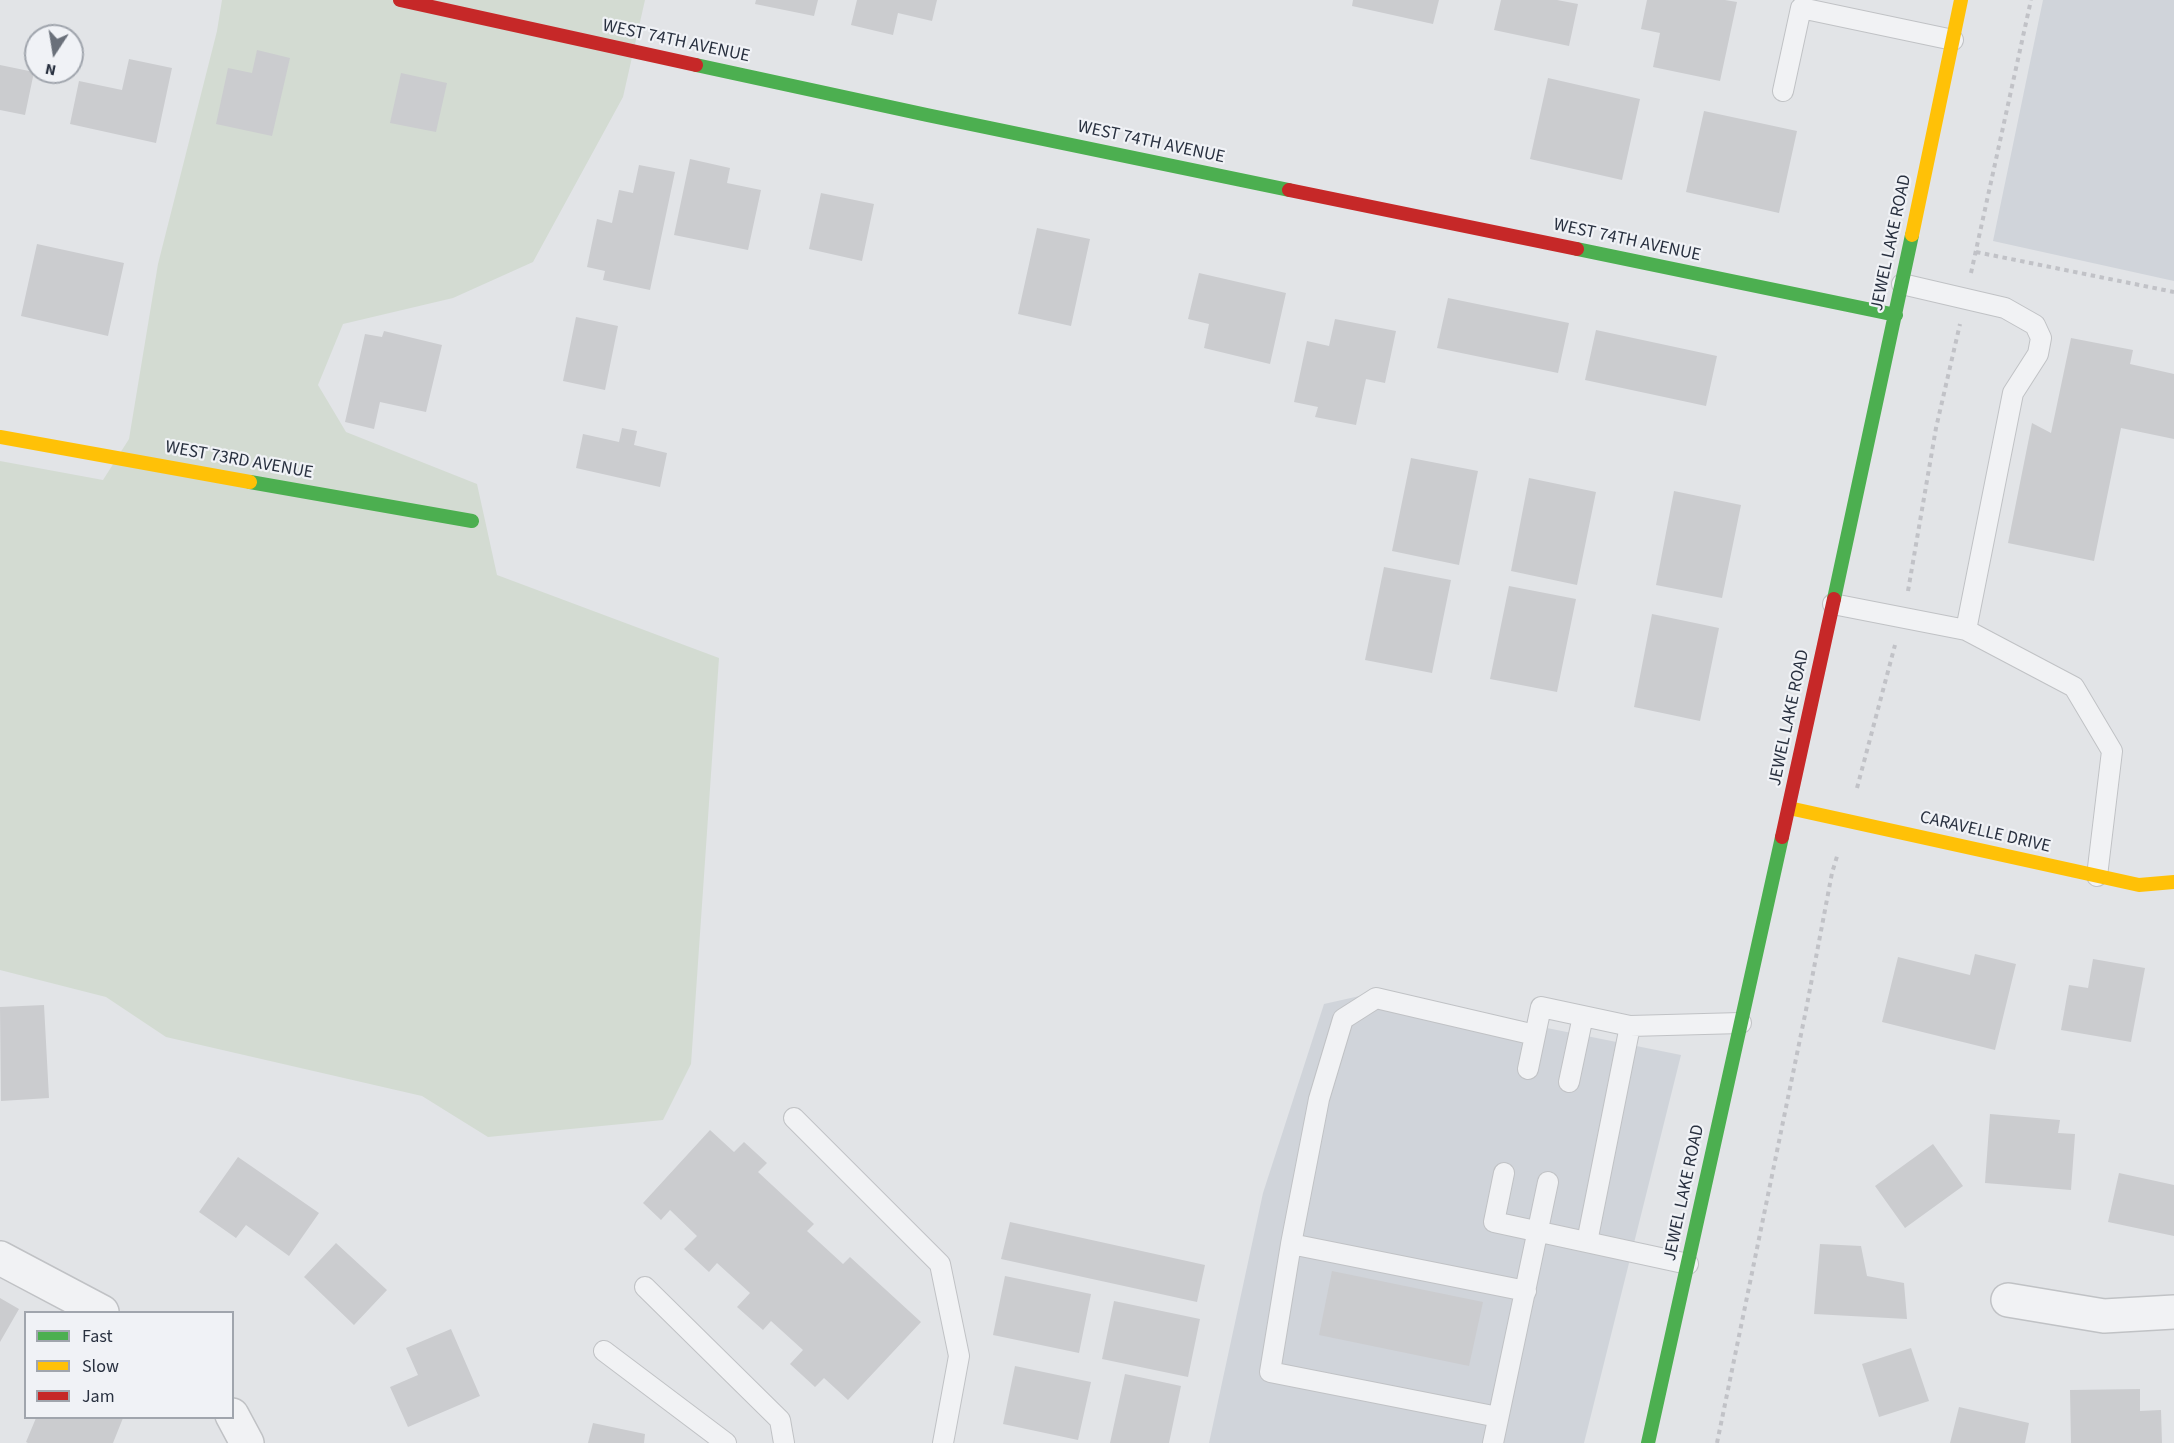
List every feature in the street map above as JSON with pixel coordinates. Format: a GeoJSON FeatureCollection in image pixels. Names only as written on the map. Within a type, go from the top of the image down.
{"type":"FeatureCollection","features":[{"type":"Feature","properties":{"kind":"street","name":"WEST 74TH AVENUE"},"geometry":{"type":"LineString","coordinates":[[400,0],[927,115],[1896,315]]}},
{"type":"Feature","properties":{"kind":"street","name":"JEWEL LAKE ROAD"},"geometry":{"type":"LineString","coordinates":[[1648,1443],[1896,315],[1961,0]]}},
{"type":"Feature","properties":{"kind":"street","name":"WEST 73RD AVENUE"},"geometry":{"type":"LineString","coordinates":[[0,437],[472,521]]}},
{"type":"Feature","properties":{"kind":"street","name":"CARAVELLE DRIVE"},"geometry":{"type":"LineString","coordinates":[[1789,808],[2139,885],[2174,882]]}},
{"type":"Feature","properties":{"kind":"street"},"geometry":{"type":"LineString","coordinates":[[0,1258],[100,1311]]}},
{"type":"Feature","properties":{"kind":"street"},"geometry":{"type":"LineString","coordinates":[[2008,1300],[2104,1316],[2174,1312]]}},
{"type":"Feature","properties":{"kind":"street"},"geometry":{"type":"LineString","coordinates":[[234,1419],[247,1443]]}},
{"type":"Feature","properties":{"kind":"lane"},"geometry":{"type":"LineString","coordinates":[[1783,91],[1797,4],[1953,40]]}},
{"type":"Feature","properties":{"kind":"lane"},"geometry":{"type":"LineString","coordinates":[[1902,284],[2005,308],[2035,325],[2041,338],[2038,354],[2013,393],[1966,630]]}},
{"type":"Feature","properties":{"kind":"lane"},"geometry":{"type":"LineString","coordinates":[[1833,604],[1966,630],[2074,687],[2112,751],[2097,876]]}},
{"type":"Feature","properties":{"kind":"lane"},"geometry":{"type":"LineString","coordinates":[[1498,1417],[1270,1372],[1291,1244],[1319,1099],[1343,1019],[1376,998],[1535,1035]]}},
{"type":"Feature","properties":{"kind":"lane"},"geometry":{"type":"LineString","coordinates":[[1528,1069],[1541,1007],[1630,1026],[1741,1023]]}},
{"type":"Feature","properties":{"kind":"lane"},"geometry":{"type":"LineString","coordinates":[[1569,1082],[1583,1016]]}},
{"type":"Feature","properties":{"kind":"lane"},"geometry":{"type":"LineString","coordinates":[[1587,1242],[1630,1026]]}},
{"type":"Feature","properties":{"kind":"lane"},"geometry":{"type":"LineString","coordinates":[[794,1118],[940,1264],[959,1356],[943,1443]]}},
{"type":"Feature","properties":{"kind":"lane"},"geometry":{"type":"LineString","coordinates":[[1504,1173],[1494,1222],[1688,1264]]}},
{"type":"Feature","properties":{"kind":"lane"},"geometry":{"type":"LineString","coordinates":[[1493,1443],[1548,1182]]}},
{"type":"Feature","properties":{"kind":"lane"},"geometry":{"type":"LineString","coordinates":[[1291,1244],[1526,1291]]}},
{"type":"Feature","properties":{"kind":"lane"},"geometry":{"type":"LineString","coordinates":[[645,1287],[780,1420],[784,1443]]}},
{"type":"Feature","properties":{"kind":"lane"},"geometry":{"type":"LineString","coordinates":[[604,1351],[726,1443]]}},
{"type":"Feature","properties":{"kind":"path"},"geometry":{"type":"LineString","coordinates":[[1717,1443],[1832,873],[1863,771],[1902,618],[1936,428],[2031,0]]}},
{"type":"Feature","properties":{"kind":"path"},"geometry":{"type":"LineString","coordinates":[[1976,252],[2174,292]]}},
{"type":"Feature","properties":{"kind":"shaded area"},"geometry":{"type":"Polygon","coordinates":[[[222,0],[645,0],[623,97],[533,262],[453,298],[343,324],[318,385],[346,432],[477,484],[497,575],[719,658],[691,1064],[663,1120],[488,1137],[422,1096],[166,1037],[106,997],[0,970],[0,461],[103,480],[129,439],[158,264],[217,31],[222,0]]]}},
{"type":"Feature","properties":{"kind":"shaded area"},"geometry":{"type":"Polygon","coordinates":[[[2043,0],[2174,0],[2174,281],[1993,241],[2043,0]]]}},
{"type":"Feature","properties":{"kind":"shaded area"},"geometry":{"type":"Polygon","coordinates":[[[1373,993],[1681,1055],[1584,1443],[1209,1443],[1263,1193],[1324,1004],[1373,993]]]}},
{"type":"Feature","properties":{"kind":"building"},"geometry":{"type":"Polygon","coordinates":[[[756,0],[818,0],[814,16],[755,4],[756,0]]]}},
{"type":"Feature","properties":{"kind":"building"},"geometry":{"type":"Polygon","coordinates":[[[857,0],[937,0],[932,21],[898,13],[893,35],[851,25],[857,0]]]}},
{"type":"Feature","properties":{"kind":"building"},"geometry":{"type":"Polygon","coordinates":[[[1353,0],[1439,0],[1433,24],[1352,6],[1353,0]]]}},
{"type":"Feature","properties":{"kind":"building"},"geometry":{"type":"Polygon","coordinates":[[[1501,0],[1557,0],[1578,4],[1569,46],[1494,30],[1501,0]]]}},
{"type":"Feature","properties":{"kind":"building"},"geometry":{"type":"Polygon","coordinates":[[[1647,0],[1737,2],[1720,81],[1653,67],[1660,33],[1641,29],[1647,0]]]}},
{"type":"Feature","properties":{"kind":"building"},"geometry":{"type":"Polygon","coordinates":[[[257,50],[290,58],[272,136],[216,124],[228,68],[252,73],[257,50]]]}},
{"type":"Feature","properties":{"kind":"building"},"geometry":{"type":"Polygon","coordinates":[[[129,59],[172,68],[156,143],[70,124],[78,84],[84,84],[84,82],[122,90],[129,59]]]}},
{"type":"Feature","properties":{"kind":"building"},"geometry":{"type":"Polygon","coordinates":[[[0,65],[24,70],[24,84],[31,84],[25,115],[0,110],[0,65]]]}},
{"type":"Feature","properties":{"kind":"building"},"geometry":{"type":"Polygon","coordinates":[[[401,73],[447,83],[436,132],[390,123],[401,73]]]}},
{"type":"Feature","properties":{"kind":"building"},"geometry":{"type":"Polygon","coordinates":[[[1548,78],[1640,99],[1622,180],[1530,159],[1548,78]]]}},
{"type":"Feature","properties":{"kind":"building"},"geometry":{"type":"Polygon","coordinates":[[[1704,111],[1797,131],[1779,213],[1686,192],[1704,111]]]}},
{"type":"Feature","properties":{"kind":"building"},"geometry":{"type":"Polygon","coordinates":[[[690,159],[730,168],[727,183],[761,190],[748,250],[674,235],[690,159]]]}},
{"type":"Feature","properties":{"kind":"building"},"geometry":{"type":"Polygon","coordinates":[[[639,165],[675,172],[650,290],[603,280],[605,271],[587,267],[597,219],[612,223],[619,190],[633,193],[639,165]]]}},
{"type":"Feature","properties":{"kind":"building"},"geometry":{"type":"Polygon","coordinates":[[[821,193],[874,204],[862,261],[809,249],[821,193]]]}},
{"type":"Feature","properties":{"kind":"building"},"geometry":{"type":"Polygon","coordinates":[[[1037,228],[1090,239],[1071,326],[1018,314],[1037,228]]]}},
{"type":"Feature","properties":{"kind":"building"},"geometry":{"type":"Polygon","coordinates":[[[37,244],[124,263],[108,336],[21,316],[37,244]]]}},
{"type":"Feature","properties":{"kind":"building"},"geometry":{"type":"Polygon","coordinates":[[[1199,273],[1286,293],[1270,364],[1204,348],[1209,324],[1188,319],[1199,273]]]}},
{"type":"Feature","properties":{"kind":"building"},"geometry":{"type":"Polygon","coordinates":[[[1448,298],[1569,323],[1558,373],[1437,348],[1448,298]]]}},
{"type":"Feature","properties":{"kind":"building"},"geometry":{"type":"Polygon","coordinates":[[[576,317],[618,326],[605,390],[563,381],[576,317]]]}},
{"type":"Feature","properties":{"kind":"building"},"geometry":{"type":"Polygon","coordinates":[[[1335,319],[1396,331],[1385,383],[1366,379],[1356,425],[1315,417],[1318,407],[1294,402],[1307,341],[1329,346],[1335,319]]]}},
{"type":"Feature","properties":{"kind":"building"},"geometry":{"type":"Polygon","coordinates":[[[1596,330],[1717,356],[1706,406],[1585,380],[1596,330]]]}},
{"type":"Feature","properties":{"kind":"building"},"geometry":{"type":"Polygon","coordinates":[[[384,331],[442,345],[426,412],[380,402],[374,429],[345,422],[365,334],[382,337],[384,331]]]}},
{"type":"Feature","properties":{"kind":"building"},"geometry":{"type":"Polygon","coordinates":[[[2071,338],[2133,350],[2130,364],[2174,374],[2174,439],[2121,428],[2094,561],[2008,543],[2032,423],[2051,433],[2071,338]]]}},
{"type":"Feature","properties":{"kind":"building"},"geometry":{"type":"Polygon","coordinates":[[[622,428],[637,431],[634,445],[667,453],[660,487],[576,468],[583,434],[619,442],[622,428]]]}},
{"type":"Feature","properties":{"kind":"building"},"geometry":{"type":"Polygon","coordinates":[[[1411,458],[1478,471],[1459,565],[1392,551],[1411,458]]]}},
{"type":"Feature","properties":{"kind":"building"},"geometry":{"type":"Polygon","coordinates":[[[1529,478],[1596,492],[1577,585],[1511,571],[1529,478]]]}},
{"type":"Feature","properties":{"kind":"building"},"geometry":{"type":"Polygon","coordinates":[[[1674,491],[1741,505],[1722,598],[1656,585],[1674,491]]]}},
{"type":"Feature","properties":{"kind":"building"},"geometry":{"type":"Polygon","coordinates":[[[1384,567],[1451,580],[1432,673],[1365,660],[1384,567]]]}},
{"type":"Feature","properties":{"kind":"building"},"geometry":{"type":"Polygon","coordinates":[[[1509,586],[1576,599],[1557,692],[1490,679],[1509,586]]]}},
{"type":"Feature","properties":{"kind":"building"},"geometry":{"type":"Polygon","coordinates":[[[1652,614],[1719,628],[1700,721],[1634,707],[1652,614]]]}},
{"type":"Feature","properties":{"kind":"building"},"geometry":{"type":"Polygon","coordinates":[[[1975,954],[2016,964],[1995,1050],[1882,1022],[1898,957],[1970,975],[1975,954]]]}},
{"type":"Feature","properties":{"kind":"building"},"geometry":{"type":"Polygon","coordinates":[[[2093,959],[2145,968],[2131,1042],[2061,1030],[2069,985],[2088,988],[2093,959]]]}},
{"type":"Feature","properties":{"kind":"building"},"geometry":{"type":"Polygon","coordinates":[[[44,1005],[49,1098],[1,1101],[0,1007],[44,1005]]]}},
{"type":"Feature","properties":{"kind":"building"},"geometry":{"type":"Polygon","coordinates":[[[1990,1114],[2060,1120],[2058,1133],[2075,1134],[2071,1190],[1985,1183],[1990,1114]]]}},
{"type":"Feature","properties":{"kind":"building"},"geometry":{"type":"Polygon","coordinates":[[[710,1130],[734,1152],[744,1142],[767,1163],[758,1172],[814,1224],[807,1231],[843,1264],[850,1257],[921,1322],[848,1400],[824,1378],[815,1387],[790,1364],[803,1350],[771,1321],[763,1330],[737,1307],[750,1293],[717,1263],[709,1272],[684,1249],[697,1236],[670,1210],[661,1220],[643,1203],[710,1130]]]}},
{"type":"Feature","properties":{"kind":"building"},"geometry":{"type":"Polygon","coordinates":[[[1933,1144],[1963,1186],[1905,1228],[1875,1186],[1933,1144]]]}},
{"type":"Feature","properties":{"kind":"building"},"geometry":{"type":"Polygon","coordinates":[[[238,1157],[319,1213],[289,1256],[246,1225],[236,1238],[199,1212],[238,1157]]]}},
{"type":"Feature","properties":{"kind":"building"},"geometry":{"type":"Polygon","coordinates":[[[2119,1173],[2174,1185],[2174,1236],[2108,1222],[2119,1173]]]}},
{"type":"Feature","properties":{"kind":"building"},"geometry":{"type":"Polygon","coordinates":[[[1010,1222],[1205,1265],[1197,1302],[1001,1259],[1010,1222]]]}},
{"type":"Feature","properties":{"kind":"building"},"geometry":{"type":"Polygon","coordinates":[[[336,1243],[387,1290],[354,1325],[304,1277],[336,1243]]]}},
{"type":"Feature","properties":{"kind":"building"},"geometry":{"type":"Polygon","coordinates":[[[1820,1244],[1861,1246],[1867,1276],[1904,1283],[1907,1319],[1814,1314],[1820,1244]]]}},
{"type":"Feature","properties":{"kind":"building"},"geometry":{"type":"Polygon","coordinates":[[[1332,1271],[1483,1302],[1469,1366],[1319,1335],[1332,1271]]]}},
{"type":"Feature","properties":{"kind":"building"},"geometry":{"type":"Polygon","coordinates":[[[1005,1276],[1091,1294],[1079,1353],[993,1335],[1005,1276]]]}},
{"type":"Feature","properties":{"kind":"building"},"geometry":{"type":"Polygon","coordinates":[[[0,1298],[19,1309],[0,1342],[0,1298]]]}},
{"type":"Feature","properties":{"kind":"building"},"geometry":{"type":"Polygon","coordinates":[[[1114,1301],[1200,1319],[1188,1377],[1102,1359],[1114,1301]]]}},
{"type":"Feature","properties":{"kind":"building"},"geometry":{"type":"Polygon","coordinates":[[[451,1329],[480,1396],[408,1427],[390,1387],[418,1375],[406,1348],[451,1329]]]}},
{"type":"Feature","properties":{"kind":"building"},"geometry":{"type":"Polygon","coordinates":[[[1911,1348],[1929,1401],[1879,1417],[1862,1364],[1911,1348]]]}},
{"type":"Feature","properties":{"kind":"building"},"geometry":{"type":"Polygon","coordinates":[[[1015,1366],[1091,1382],[1078,1440],[1003,1424],[1015,1366]]]}},
{"type":"Feature","properties":{"kind":"building"},"geometry":{"type":"Polygon","coordinates":[[[1125,1374],[1181,1386],[1169,1443],[1110,1443],[1125,1374]]]}},
{"type":"Feature","properties":{"kind":"building"},"geometry":{"type":"Polygon","coordinates":[[[2140,1389],[2140,1411],[2161,1410],[2162,1443],[2071,1443],[2070,1390],[2140,1389]]]}},
{"type":"Feature","properties":{"kind":"building"},"geometry":{"type":"Polygon","coordinates":[[[1959,1407],[2029,1423],[2025,1443],[1950,1443],[1959,1407]]]}},
{"type":"Feature","properties":{"kind":"building"},"geometry":{"type":"Polygon","coordinates":[[[36,1419],[123,1419],[113,1443],[26,1442],[36,1419]]]}},
{"type":"Feature","properties":{"kind":"building"},"geometry":{"type":"Polygon","coordinates":[[[593,1423],[645,1434],[644,1443],[588,1443],[593,1423]]]}},
{"type":"Feature","properties":{"kind":"traffic: fast"},"geometry":{"type":"LineString","coordinates":[[696,65],[1289,190]]}},
{"type":"Feature","properties":{"kind":"traffic: fast"},"geometry":{"type":"LineString","coordinates":[[1834,599],[1912,235]]}},
{"type":"Feature","properties":{"kind":"traffic: fast"},"geometry":{"type":"LineString","coordinates":[[1577,249],[1896,315]]}},
{"type":"Feature","properties":{"kind":"traffic: fast"},"geometry":{"type":"LineString","coordinates":[[250,482],[472,521]]}},
{"type":"Feature","properties":{"kind":"traffic: fast"},"geometry":{"type":"LineString","coordinates":[[1648,1443],[1782,837]]}},
{"type":"Feature","properties":{"kind":"traffic: slow"},"geometry":{"type":"LineString","coordinates":[[1912,235],[1961,0]]}},
{"type":"Feature","properties":{"kind":"traffic: slow"},"geometry":{"type":"LineString","coordinates":[[0,437],[250,482]]}},
{"type":"Feature","properties":{"kind":"traffic: slow"},"geometry":{"type":"LineString","coordinates":[[1789,808],[2139,885],[2174,882]]}},
{"type":"Feature","properties":{"kind":"traffic: jam"},"geometry":{"type":"LineString","coordinates":[[400,0],[696,65]]}},
{"type":"Feature","properties":{"kind":"traffic: jam"},"geometry":{"type":"LineString","coordinates":[[1289,190],[1577,249]]}},
{"type":"Feature","properties":{"kind":"traffic: jam"},"geometry":{"type":"LineString","coordinates":[[1782,837],[1834,599]]}}]}
